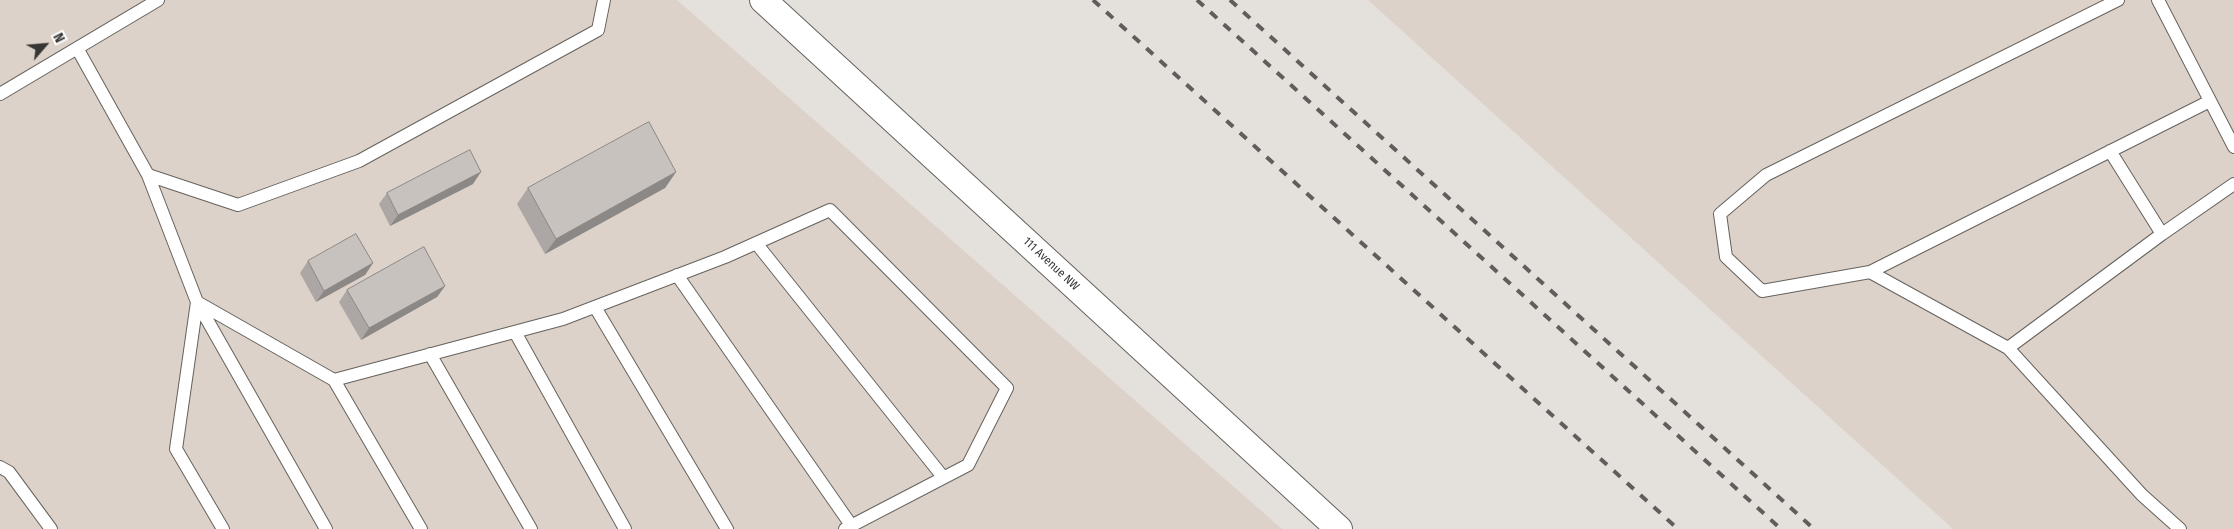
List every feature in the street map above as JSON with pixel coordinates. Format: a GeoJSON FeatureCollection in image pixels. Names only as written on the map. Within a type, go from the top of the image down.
{"type":"FeatureCollection","features":[{"type":"Feature","properties":{"kind":"street","name":"111 Avenue NW"},"geometry":{"type":"LineString","coordinates":[[763,0],[1339,529]]}},
{"type":"Feature","properties":{"kind":"lane"},"geometry":{"type":"LineString","coordinates":[[0,94],[158,0]]}},
{"type":"Feature","properties":{"kind":"lane"},"geometry":{"type":"LineString","coordinates":[[148,175],[238,205],[359,161],[598,30],[604,0]]}},
{"type":"Feature","properties":{"kind":"lane"},"geometry":{"type":"LineString","coordinates":[[2118,0],[1766,175],[1720,214],[1726,257],[1762,291],[1870,272],[2210,100]]}},
{"type":"Feature","properties":{"kind":"lane"},"geometry":{"type":"LineString","coordinates":[[2158,0],[2234,147]]}},
{"type":"Feature","properties":{"kind":"lane"},"geometry":{"type":"LineString","coordinates":[[77,48],[148,175],[197,302],[326,529]]}},
{"type":"Feature","properties":{"kind":"lane"},"geometry":{"type":"LineString","coordinates":[[2110,151],[2162,234]]}},
{"type":"Feature","properties":{"kind":"lane"},"geometry":{"type":"LineString","coordinates":[[2008,348],[2162,234],[2234,184]]}},
{"type":"Feature","properties":{"kind":"lane"},"geometry":{"type":"LineString","coordinates":[[334,380],[563,319],[756,243],[830,210],[1007,388],[968,465],[848,527],[677,275]]}},
{"type":"Feature","properties":{"kind":"lane"},"geometry":{"type":"LineString","coordinates":[[756,243],[943,478]]}},
{"type":"Feature","properties":{"kind":"lane"},"geometry":{"type":"LineString","coordinates":[[1870,272],[2008,348],[2142,495],[2180,529]]}},
{"type":"Feature","properties":{"kind":"lane"},"geometry":{"type":"LineString","coordinates":[[197,302],[334,380],[421,529]]}},
{"type":"Feature","properties":{"kind":"lane"},"geometry":{"type":"LineString","coordinates":[[197,302],[176,449],[223,529]]}},
{"type":"Feature","properties":{"kind":"lane"},"geometry":{"type":"LineString","coordinates":[[595,307],[727,529]]}},
{"type":"Feature","properties":{"kind":"lane"},"geometry":{"type":"LineString","coordinates":[[515,332],[625,529]]}},
{"type":"Feature","properties":{"kind":"lane"},"geometry":{"type":"LineString","coordinates":[[430,354],[531,529]]}},
{"type":"Feature","properties":{"kind":"lane"},"geometry":{"type":"LineString","coordinates":[[0,467],[9,472],[51,529]]}},
{"type":"Feature","properties":{"kind":"shaded area"},"geometry":{"type":"Polygon","coordinates":[[[0,0],[677,0],[1282,529],[0,529],[0,0]]]}},
{"type":"Feature","properties":{"kind":"shaded area"},"geometry":{"type":"Polygon","coordinates":[[[1368,0],[2234,0],[2234,529],[1953,529],[1368,0]]]}},
{"type":"Feature","properties":{"kind":"building"},"geometry":{"type":"Polygon","coordinates":[[[649,122],[676,172],[556,239],[528,188],[649,122]]]}},
{"type":"Feature","properties":{"kind":"building"},"geometry":{"type":"Polygon","coordinates":[[[470,150],[481,172],[398,215],[387,193],[470,150]]]}},
{"type":"Feature","properties":{"kind":"building"},"geometry":{"type":"Polygon","coordinates":[[[356,234],[373,263],[324,291],[308,261],[356,234]]]}},
{"type":"Feature","properties":{"kind":"building"},"geometry":{"type":"Polygon","coordinates":[[[424,247],[445,286],[369,328],[347,290],[424,247]]]}},
{"type":"Feature","properties":{"kind":"railway"},"geometry":{"type":"LineString","coordinates":[[1093,0],[1678,529]]}},
{"type":"Feature","properties":{"kind":"railway"},"geometry":{"type":"LineString","coordinates":[[1197,0],[1781,529]]}},
{"type":"Feature","properties":{"kind":"railway"},"geometry":{"type":"LineString","coordinates":[[1230,0],[1814,529]]}}]}
